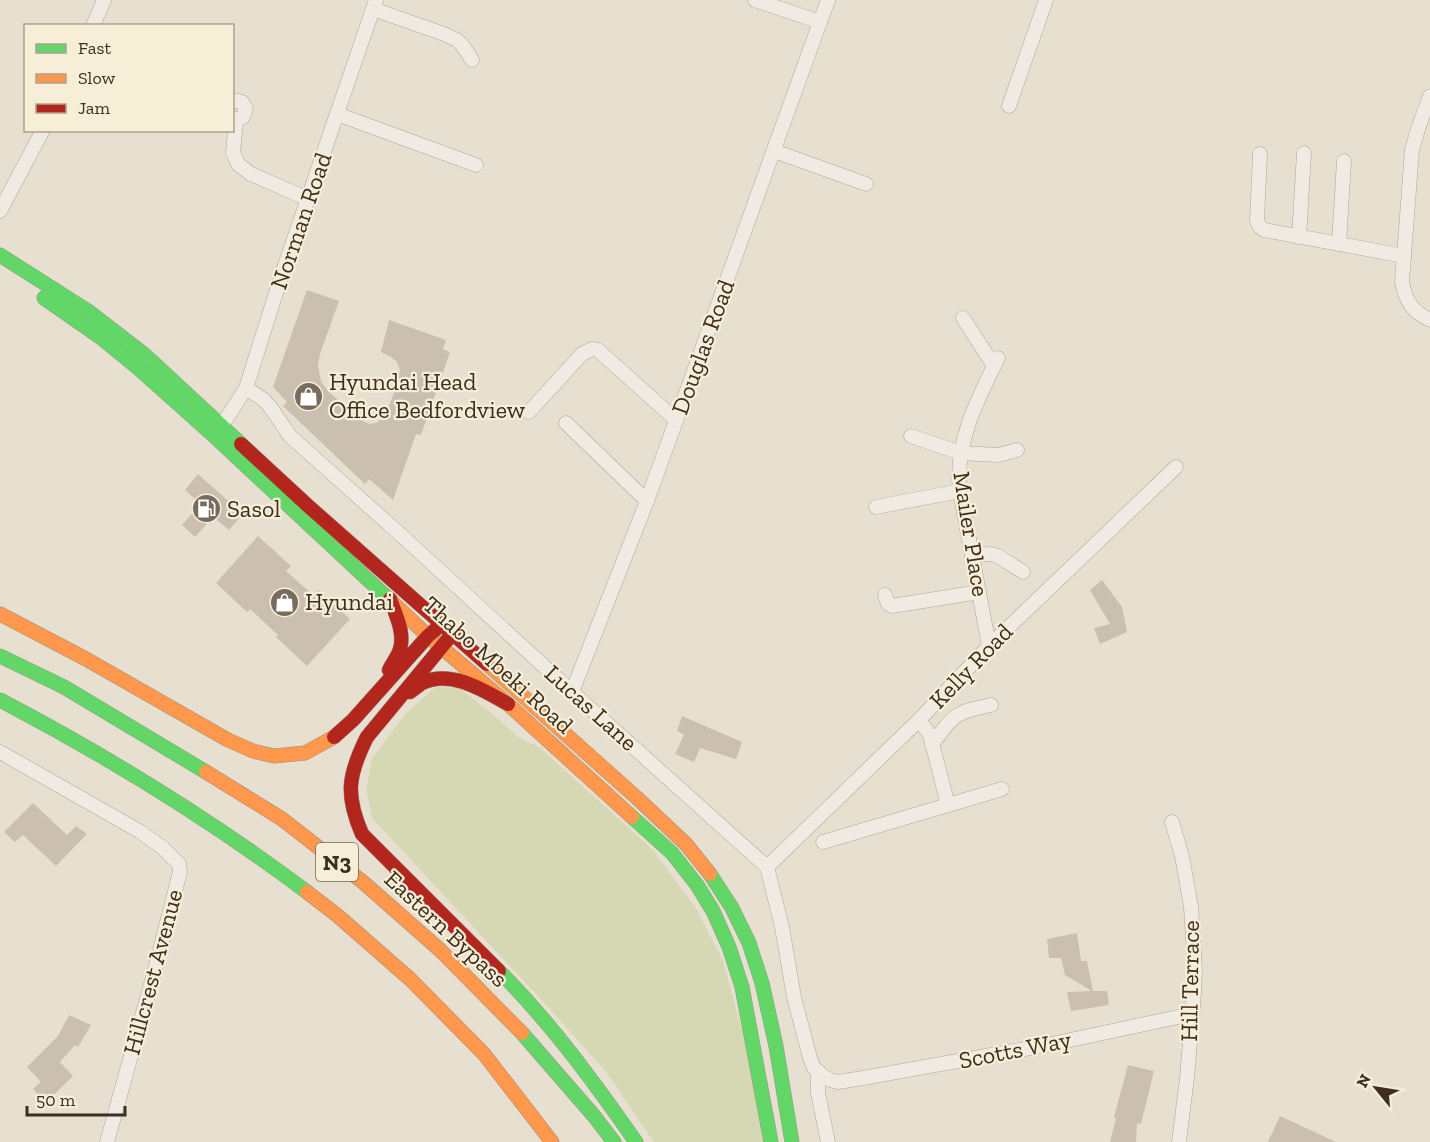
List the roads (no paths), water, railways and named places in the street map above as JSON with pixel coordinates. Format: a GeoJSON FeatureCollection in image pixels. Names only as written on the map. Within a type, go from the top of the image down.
{"type":"FeatureCollection","features":[{"type":"Feature","properties":{"kind":"main road","name":"Thabo Mbeki Road"},"geometry":{"type":"LineString","coordinates":[[3,264],[78,304],[130,343],[218,431],[292,510],[672,853],[697,885],[713,911],[729,947],[742,987],[771,1142]]}},
{"type":"Feature","properties":{"kind":"main road","name":"Thabo Mbeki Road"},"geometry":{"type":"LineString","coordinates":[[3,264],[114,348],[307,505],[686,844],[708,870],[732,908],[749,943],[762,984],[776,1046],[792,1142]]}},
{"type":"Feature","properties":{"kind":"main road"},"geometry":{"type":"LineString","coordinates":[[376,694],[401,644],[399,626],[390,599]]}},
{"type":"Feature","properties":{"kind":"main road"},"geometry":{"type":"LineString","coordinates":[[0,614],[86,659],[228,740],[253,752],[274,756],[305,753],[331,740],[353,720],[429,636],[447,628]]}},
{"type":"Feature","properties":{"kind":"main road"},"geometry":{"type":"LineString","coordinates":[[447,628],[442,647],[368,737],[354,765],[351,789],[353,812],[362,834],[524,996],[594,1083],[636,1142]]}},
{"type":"Feature","properties":{"kind":"main road","name":"Eastern Bypass"},"geometry":{"type":"LineString","coordinates":[[0,656],[64,687],[282,819],[364,883],[440,950],[515,1025],[614,1142]]}},
{"type":"Feature","properties":{"kind":"main road"},"geometry":{"type":"LineString","coordinates":[[389,711],[416,686],[434,678],[469,683],[508,704]]}},
{"type":"Feature","properties":{"kind":"main road","name":"N3"},"geometry":{"type":"LineString","coordinates":[[0,700],[140,779],[261,858],[338,916],[410,979],[484,1054],[552,1142]]}},
{"type":"Feature","properties":{"kind":"street"},"geometry":{"type":"LineString","coordinates":[[94,24],[104,0]]}},
{"type":"Feature","properties":{"kind":"street"},"geometry":{"type":"LineString","coordinates":[[755,0],[820,22]]}},
{"type":"Feature","properties":{"kind":"street","name":"Douglas Road"},"geometry":{"type":"LineString","coordinates":[[573,692],[647,501],[828,0]]}},
{"type":"Feature","properties":{"kind":"street"},"geometry":{"type":"LineString","coordinates":[[1009,106],[1046,0]]}},
{"type":"Feature","properties":{"kind":"street"},"geometry":{"type":"LineString","coordinates":[[374,4],[456,40],[472,60]]}},
{"type":"Feature","properties":{"kind":"street","name":"Norman Road"},"geometry":{"type":"LineString","coordinates":[[218,431],[246,388],[282,274],[374,4]]}},
{"type":"Feature","properties":{"kind":"street"},"geometry":{"type":"LineString","coordinates":[[1430,96],[1412,150],[1402,282],[1408,303],[1414,310],[1430,320]]}},
{"type":"Feature","properties":{"kind":"street"},"geometry":{"type":"LineString","coordinates":[[234,101],[242,102],[246,109],[243,117],[234,119]]}},
{"type":"Feature","properties":{"kind":"street"},"geometry":{"type":"LineString","coordinates":[[337,114],[476,165]]}},
{"type":"Feature","properties":{"kind":"street"},"geometry":{"type":"LineString","coordinates":[[0,211],[42,132]]}},
{"type":"Feature","properties":{"kind":"street"},"geometry":{"type":"LineString","coordinates":[[234,132],[233,153],[237,164],[251,174],[308,199]]}},
{"type":"Feature","properties":{"kind":"street"},"geometry":{"type":"LineString","coordinates":[[774,152],[866,184]]}},
{"type":"Feature","properties":{"kind":"street"},"geometry":{"type":"LineString","coordinates":[[1299,237],[1304,153]]}},
{"type":"Feature","properties":{"kind":"street"},"geometry":{"type":"LineString","coordinates":[[1260,154],[1257,221],[1264,230],[1404,256]]}},
{"type":"Feature","properties":{"kind":"street"},"geometry":{"type":"LineString","coordinates":[[1339,244],[1344,161]]}},
{"type":"Feature","properties":{"kind":"street","name":"Mailer Place"},"geometry":{"type":"LineString","coordinates":[[963,318],[996,362],[969,422],[959,470],[960,491],[989,646]]}},
{"type":"Feature","properties":{"kind":"street"},"geometry":{"type":"LineString","coordinates":[[530,412],[582,354],[592,349],[598,350],[676,420]]}},
{"type":"Feature","properties":{"kind":"street","name":"Lucas Lane"},"geometry":{"type":"LineString","coordinates":[[246,388],[272,408],[290,436],[767,867]]}},
{"type":"Feature","properties":{"kind":"street"},"geometry":{"type":"LineString","coordinates":[[566,423],[647,501]]}},
{"type":"Feature","properties":{"kind":"street"},"geometry":{"type":"LineString","coordinates":[[911,436],[961,453],[998,454],[1017,450]]}},
{"type":"Feature","properties":{"kind":"street","name":"Kelly Road"},"geometry":{"type":"LineString","coordinates":[[767,867],[920,720],[989,646],[1176,466]]}},
{"type":"Feature","properties":{"kind":"street"},"geometry":{"type":"LineString","coordinates":[[876,507],[960,491]]}},
{"type":"Feature","properties":{"kind":"street"},"geometry":{"type":"LineString","coordinates":[[972,555],[998,556],[1023,572]]}},
{"type":"Feature","properties":{"kind":"street"},"geometry":{"type":"LineString","coordinates":[[885,595],[886,602],[892,606],[979,592]]}},
{"type":"Feature","properties":{"kind":"street"},"geometry":{"type":"LineString","coordinates":[[932,745],[954,717],[969,710],[991,705]]}},
{"type":"Feature","properties":{"kind":"street"},"geometry":{"type":"LineString","coordinates":[[920,720],[930,735],[948,805]]}},
{"type":"Feature","properties":{"kind":"street","name":"Hillcrest Avenue"},"geometry":{"type":"LineString","coordinates":[[0,752],[139,831],[163,848],[179,864],[180,872],[153,977],[107,1142]]}},
{"type":"Feature","properties":{"kind":"street"},"geometry":{"type":"LineString","coordinates":[[823,842],[1002,789]]}},
{"type":"Feature","properties":{"kind":"street","name":"Hill Terrace"},"geometry":{"type":"LineString","coordinates":[[1172,822],[1182,856],[1191,907],[1195,970],[1187,1078],[1179,1142]]}},
{"type":"Feature","properties":{"kind":"street"},"geometry":{"type":"LineString","coordinates":[[767,867],[783,927],[794,997],[810,1058],[818,1071],[818,1093],[828,1142]]}},
{"type":"Feature","properties":{"kind":"street","name":"Scotts Way"},"geometry":{"type":"LineString","coordinates":[[818,1071],[830,1080],[838,1082],[1047,1045],[1192,1014]]}},
{"type":"Feature","properties":{"kind":"place","name":"Hyundai Head Office Bedfordview"},"geometry":{"type":"Point","coordinates":[308,396]}},
{"type":"Feature","properties":{"kind":"place","name":"Sasol"},"geometry":{"type":"Point","coordinates":[206,509]}},
{"type":"Feature","properties":{"kind":"place","name":"Hyundai"},"geometry":{"type":"Point","coordinates":[284,602]}}]}
